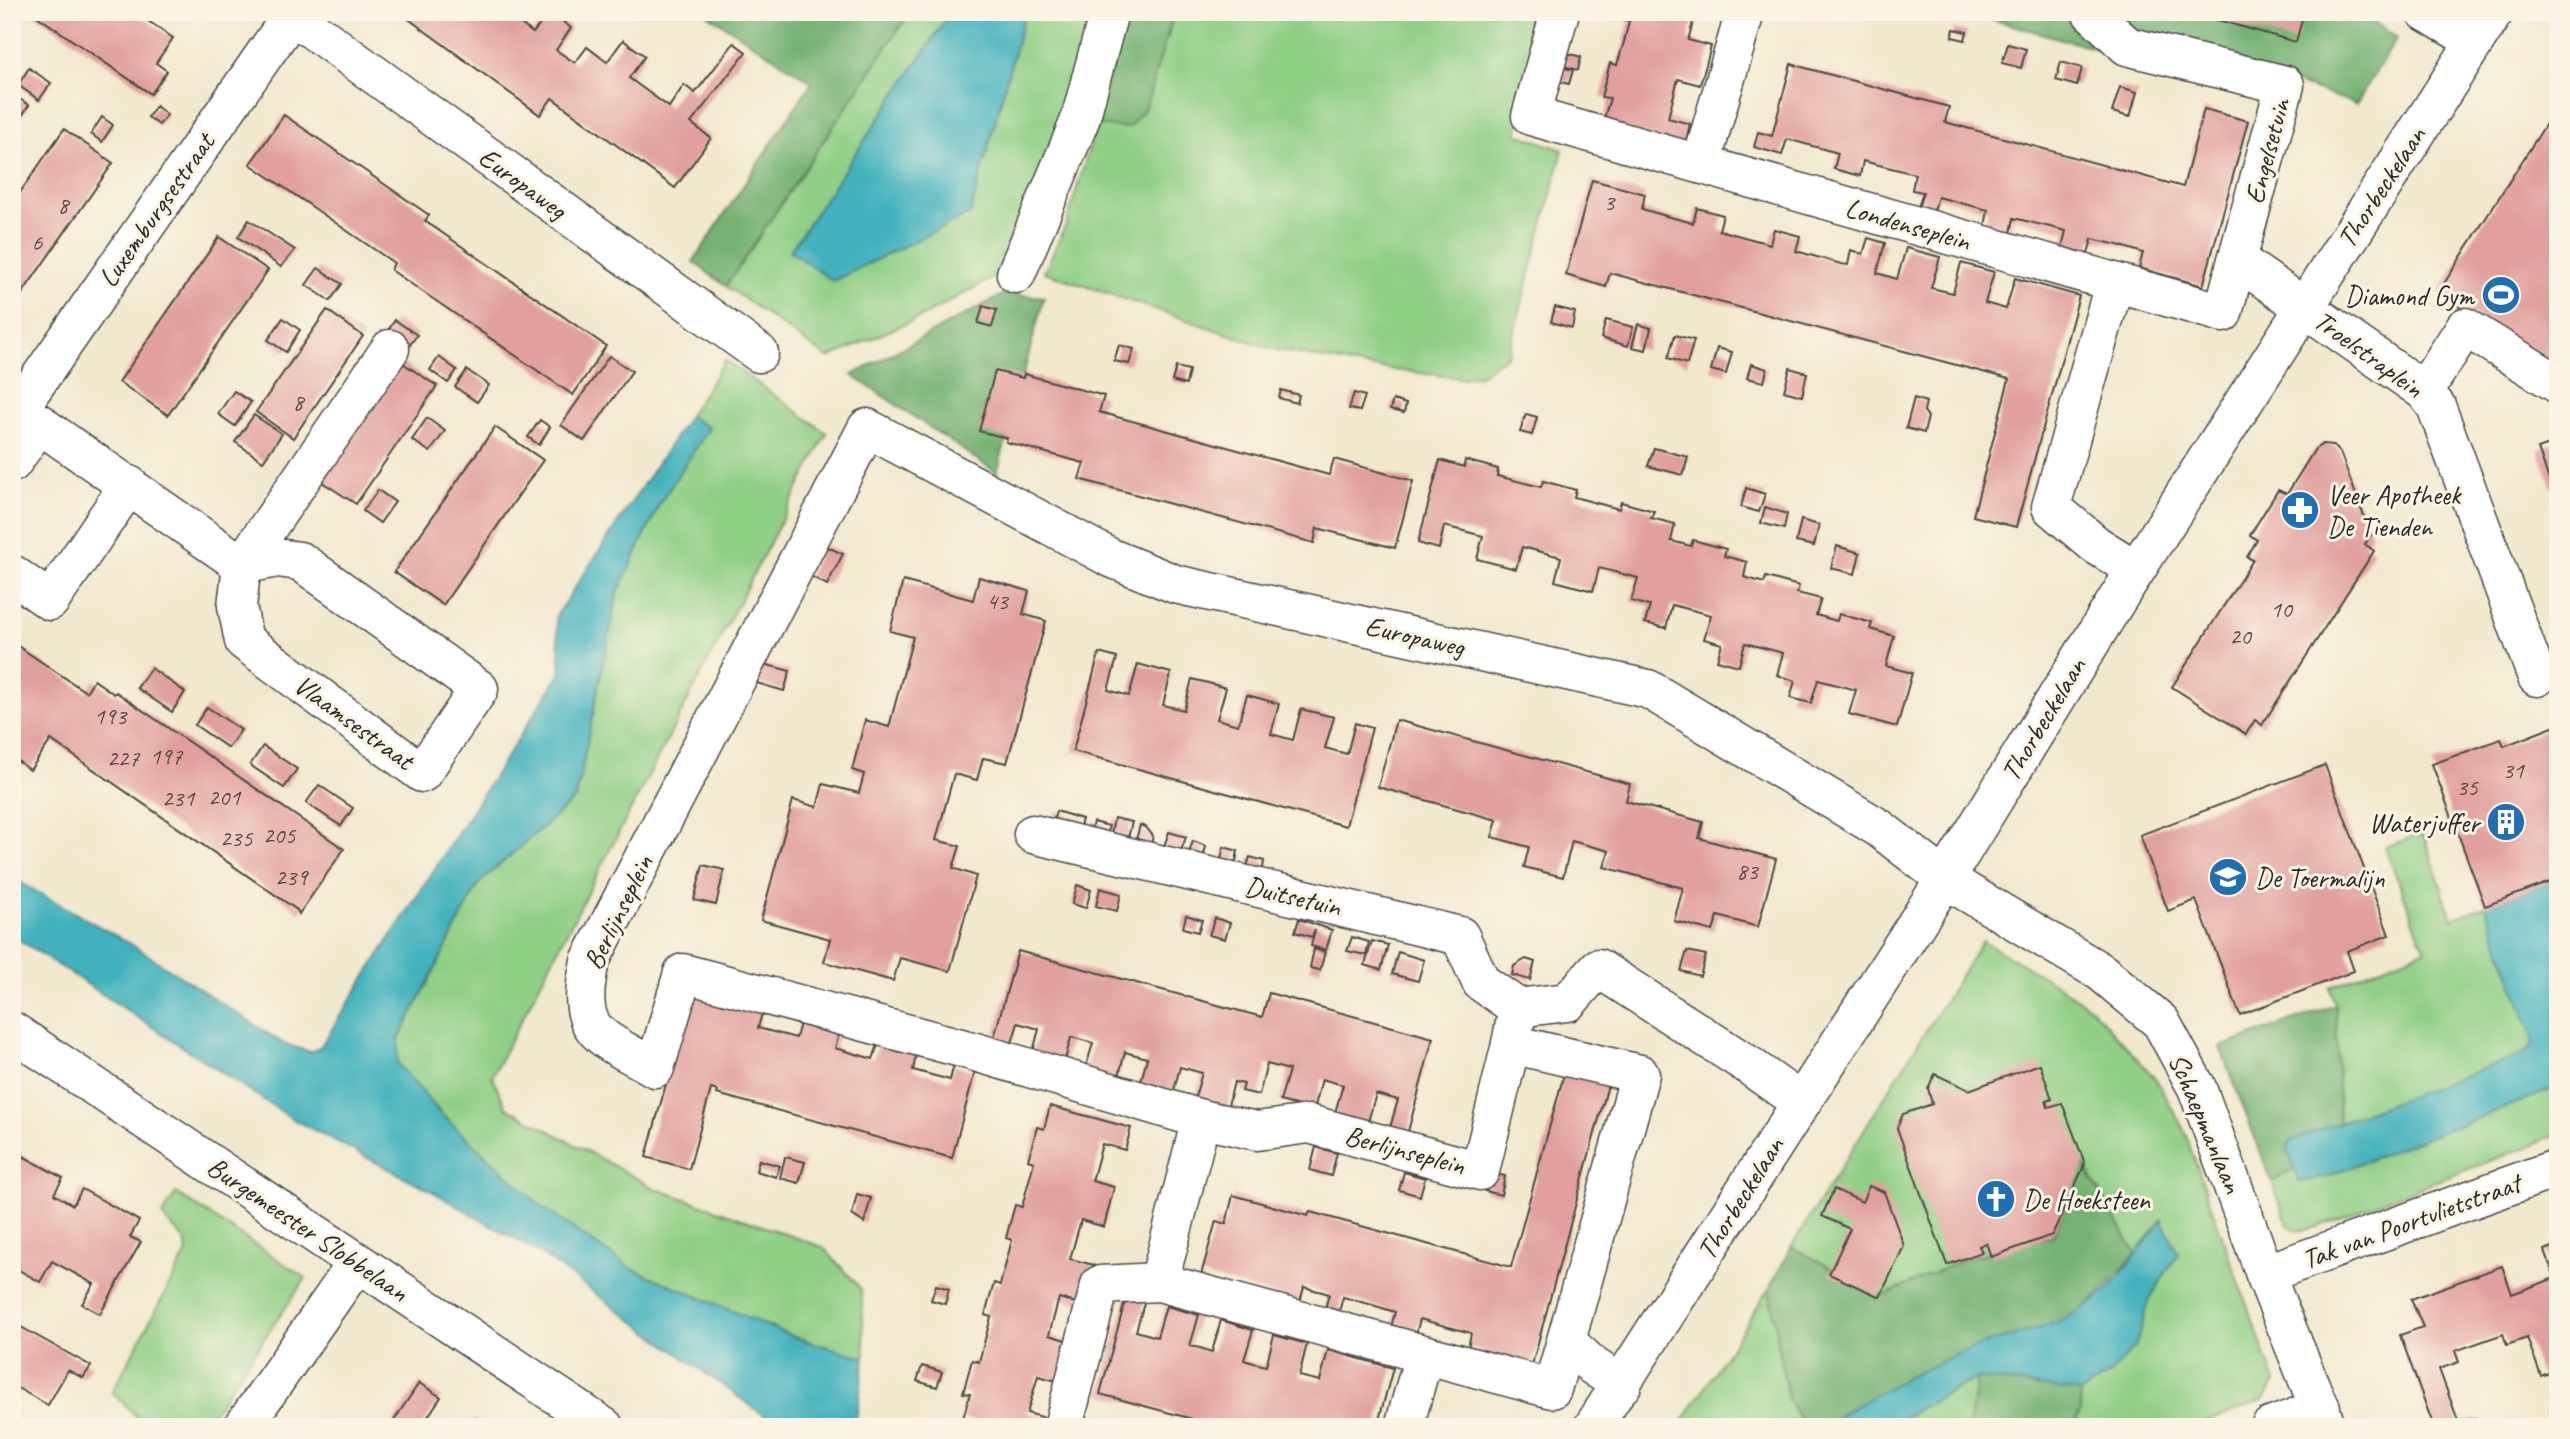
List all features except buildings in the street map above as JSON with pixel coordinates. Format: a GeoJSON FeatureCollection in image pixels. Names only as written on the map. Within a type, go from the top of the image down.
{"type":"FeatureCollection","features":[{"type":"Feature","properties":{"kind":"street"},"geometry":{"type":"LineString","coordinates":[[1016,274],[1080,120],[1109,12]]}},
{"type":"Feature","properties":{"kind":"street","name":"Londenseplein"},"geometry":{"type":"LineString","coordinates":[[1560,12],[1531,116],[2222,313],[2237,260]]}},
{"type":"Feature","properties":{"kind":"street"},"geometry":{"type":"LineString","coordinates":[[1701,164],[1745,12]]}},
{"type":"Feature","properties":{"kind":"street","name":"Engelsetuin"},"geometry":{"type":"LineString","coordinates":[[2091,12],[2127,46],[2285,85],[2237,260]]}},
{"type":"Feature","properties":{"kind":"street"},"geometry":{"type":"LineString","coordinates":[[2426,12],[2484,27]]}},
{"type":"Feature","properties":{"kind":"street","name":"Europaweg"},"geometry":{"type":"LineString","coordinates":[[291,13],[759,353]]}},
{"type":"Feature","properties":{"kind":"street","name":"Luxemburgsestraat"},"geometry":{"type":"LineString","coordinates":[[12,463],[24,412],[291,13]]}},
{"type":"Feature","properties":{"kind":"street","name":"Thorbeckelaan"},"geometry":{"type":"LineString","coordinates":[[1594,1427],[1945,879],[2136,570],[2484,27]]}},
{"type":"Feature","properties":{"kind":"street"},"geometry":{"type":"LineString","coordinates":[[2237,260],[2304,307]]}},
{"type":"Feature","properties":{"kind":"street"},"geometry":{"type":"LineString","coordinates":[[2114,284],[2052,507],[2096,545],[2136,570]]}},
{"type":"Feature","properties":{"kind":"street","name":"Troelstraplein"},"geometry":{"type":"LineString","coordinates":[[2304,307],[2424,391],[2436,406],[2537,677]]}},
{"type":"Feature","properties":{"kind":"street"},"geometry":{"type":"LineString","coordinates":[[2424,391],[2465,327],[2558,384]]}},
{"type":"Feature","properties":{"kind":"street"},"geometry":{"type":"LineString","coordinates":[[24,412],[242,565],[390,349]]}},
{"type":"Feature","properties":{"kind":"street","name":"Europaweg"},"geometry":{"type":"LineString","coordinates":[[867,428],[1111,558],[1175,584],[1648,689],[1879,828],[1945,879]]}},
{"type":"Feature","properties":{"kind":"street","name":"Berlijnseplein"},"geometry":{"type":"LineString","coordinates":[[867,428],[590,961],[584,988],[585,1016],[597,1034],[654,1068],[683,973],[972,1051],[1201,1119],[1257,1131],[1309,1124],[1480,1171],[1515,1026]]}},
{"type":"Feature","properties":{"kind":"street"},"geometry":{"type":"LineString","coordinates":[[12,574],[50,601],[129,485]]}},
{"type":"Feature","properties":{"kind":"street","name":"Vlaamsestraat"},"geometry":{"type":"LineString","coordinates":[[277,558],[300,561],[479,689],[422,773],[244,641],[236,606],[242,565],[277,558]]}},
{"type":"Feature","properties":{"kind":"street","name":"Duitsetuin"},"geometry":{"type":"LineString","coordinates":[[1033,834],[1460,936],[1481,982],[1515,1026],[1640,1074],[1566,1342]]}},
{"type":"Feature","properties":{"kind":"street","name":"Schaepmanlaan"},"geometry":{"type":"LineString","coordinates":[[1945,879],[2101,972],[2161,1022],[2197,1087],[2265,1274],[2324,1417]]}},
{"type":"Feature","properties":{"kind":"street"},"geometry":{"type":"LineString","coordinates":[[1515,1026],[1568,1002],[1598,968],[1747,1063],[1800,1102]]}},
{"type":"Feature","properties":{"kind":"street","name":"Burgemeester Slobbelaan"},"geometry":{"type":"LineString","coordinates":[[12,1031],[604,1427]]}},
{"type":"Feature","properties":{"kind":"street"},"geometry":{"type":"LineString","coordinates":[[1159,1282],[1201,1119]]}},
{"type":"Feature","properties":{"kind":"street","name":"Tak van Poortvlietstraat"},"geometry":{"type":"LineString","coordinates":[[2265,1274],[2558,1168]]}},
{"type":"Feature","properties":{"kind":"street"},"geometry":{"type":"LineString","coordinates":[[243,1427],[357,1263]]}},
{"type":"Feature","properties":{"kind":"street"},"geometry":{"type":"LineString","coordinates":[[1063,1427],[1100,1285],[1159,1282],[1552,1389],[1566,1342],[1593,1366],[1622,1385]]}},
{"type":"Feature","properties":{"kind":"street"},"geometry":{"type":"LineString","coordinates":[[1404,1427],[1424,1355]]}},
{"type":"Feature","properties":{"kind":"street"},"geometry":{"type":"LineString","coordinates":[[2270,1427],[2324,1417]]}},
{"type":"Feature","properties":{"kind":"green space"},"geometry":{"type":"Polygon","coordinates":[[[704,12],[910,12],[726,286],[693,262],[812,82],[704,12]]]}},
{"type":"Feature","properties":{"kind":"green space"},"geometry":{"type":"Polygon","coordinates":[[[910,12],[951,12],[790,251],[970,214],[1025,12],[1103,12],[1018,264],[923,316],[828,358],[726,286],[910,12]]]}},
{"type":"Feature","properties":{"kind":"green space"},"geometry":{"type":"Polygon","coordinates":[[[1127,12],[1174,12],[1145,109],[1128,128],[1096,125],[1127,12]]]}},
{"type":"Feature","properties":{"kind":"green space"},"geometry":{"type":"Polygon","coordinates":[[[1174,12],[1550,12],[1517,134],[1563,150],[1508,355],[1480,375],[1462,378],[1361,366],[1273,349],[1044,272],[1066,225],[1096,125],[1168,37],[1174,12]]]}},
{"type":"Feature","properties":{"kind":"green space"},"geometry":{"type":"Polygon","coordinates":[[[1965,12],[2359,12],[2397,38],[2356,104],[2276,76],[2270,97],[1965,12]]]}},
{"type":"Feature","properties":{"kind":"green space"},"geometry":{"type":"Polygon","coordinates":[[[1004,294],[1044,297],[997,473],[852,375],[1004,294]]]}},
{"type":"Feature","properties":{"kind":"green space"},"geometry":{"type":"Polygon","coordinates":[[[725,360],[827,433],[492,1076],[506,1107],[654,1188],[823,1247],[861,1289],[865,1358],[794,1337],[630,1268],[542,1207],[442,1115],[397,1063],[399,1039],[479,883],[576,798],[617,594],[660,503],[709,428],[689,416],[725,360]]]}},
{"type":"Feature","properties":{"kind":"green space"},"geometry":{"type":"Polygon","coordinates":[[[2423,833],[2452,919],[2485,906],[2533,1037],[2532,1046],[2525,1053],[2339,1123],[2336,1006],[2330,987],[2425,950],[2385,847],[2423,833]]]}},
{"type":"Feature","properties":{"kind":"green space"},"geometry":{"type":"Polygon","coordinates":[[[1982,941],[2048,979],[2092,1009],[2156,1079],[2183,1128],[2275,1382],[2263,1400],[2194,1427],[2073,1427],[2080,1412],[2081,1392],[2110,1374],[2135,1345],[2150,1298],[2178,1253],[2161,1220],[2136,1254],[2084,1164],[2053,1236],[1967,1258],[1885,1295],[1791,1247],[1982,941]]]}},
{"type":"Feature","properties":{"kind":"green space"},"geometry":{"type":"Polygon","coordinates":[[[2336,1005],[2339,1123],[2291,1141],[2287,1148],[2295,1168],[2272,1182],[2220,1047],[2336,1005]]]}},
{"type":"Feature","properties":{"kind":"green space"},"geometry":{"type":"Polygon","coordinates":[[[2558,1087],[2558,1135],[2317,1227],[2298,1231],[2288,1225],[2272,1182],[2295,1168],[2299,1181],[2322,1178],[2558,1087]]]}},
{"type":"Feature","properties":{"kind":"green space"},"geometry":{"type":"Polygon","coordinates":[[[2083,1164],[2136,1254],[2087,1306],[2059,1322],[1960,1353],[1843,1412],[1824,1427],[1805,1427],[1788,1400],[1769,1289],[1791,1247],[1885,1295],[1967,1258],[2053,1236],[2083,1164]]]}},
{"type":"Feature","properties":{"kind":"green space"},"geometry":{"type":"Polygon","coordinates":[[[176,1193],[306,1278],[203,1427],[147,1427],[112,1392],[187,1252],[185,1240],[162,1216],[176,1193]]]}},
{"type":"Feature","properties":{"kind":"green space"},"geometry":{"type":"Polygon","coordinates":[[[1769,1289],[1788,1400],[1805,1427],[1679,1427],[1769,1289]]]}},
{"type":"Feature","properties":{"kind":"green space"},"geometry":{"type":"Polygon","coordinates":[[[1977,1378],[1969,1422],[1972,1427],[1885,1427],[1977,1378]]]}},
{"type":"Feature","properties":{"kind":"green space"},"geometry":{"type":"Polygon","coordinates":[[[1977,1378],[2081,1392],[2080,1412],[2073,1427],[1972,1427],[1969,1422],[1977,1378]]]}},
{"type":"Feature","properties":{"kind":"water"},"geometry":{"type":"Polygon","coordinates":[[[951,12],[1025,12],[970,214],[833,281],[790,251],[951,12]]]}},
{"type":"Feature","properties":{"kind":"water"},"geometry":{"type":"Polygon","coordinates":[[[689,416],[709,428],[660,503],[617,594],[576,798],[479,883],[399,1039],[397,1063],[442,1115],[542,1207],[630,1268],[794,1337],[865,1358],[855,1427],[780,1427],[541,1254],[428,1189],[296,1121],[12,935],[12,878],[131,944],[284,1044],[311,1052],[321,1046],[561,672],[556,616],[689,416]]]}},
{"type":"Feature","properties":{"kind":"water"},"geometry":{"type":"Polygon","coordinates":[[[2558,879],[2558,1087],[2322,1178],[2299,1182],[2287,1148],[2291,1141],[2525,1053],[2532,1046],[2533,1037],[2485,906],[2558,879]]]}},
{"type":"Feature","properties":{"kind":"water"},"geometry":{"type":"Polygon","coordinates":[[[2162,1220],[2178,1253],[2150,1298],[2136,1345],[2110,1374],[2081,1392],[1977,1378],[1885,1427],[1824,1427],[1872,1396],[1944,1360],[1976,1347],[2054,1323],[2084,1308],[2117,1279],[2162,1220]]]}},
{"type":"Feature","properties":{"kind":"place","name":"Diamond Gym"},"geometry":{"type":"Point","coordinates":[2501,295]}},
{"type":"Feature","properties":{"kind":"place","name":"Veer Apotheek De Tienden"},"geometry":{"type":"Point","coordinates":[2300,510]}},
{"type":"Feature","properties":{"kind":"place","name":"Waterjuffer"},"geometry":{"type":"Point","coordinates":[2506,822]}},
{"type":"Feature","properties":{"kind":"place","name":"De Toermalijn"},"geometry":{"type":"Point","coordinates":[2228,877]}},
{"type":"Feature","properties":{"kind":"place","name":"De Hoeksteen"},"geometry":{"type":"Point","coordinates":[1996,1199]}}]}
